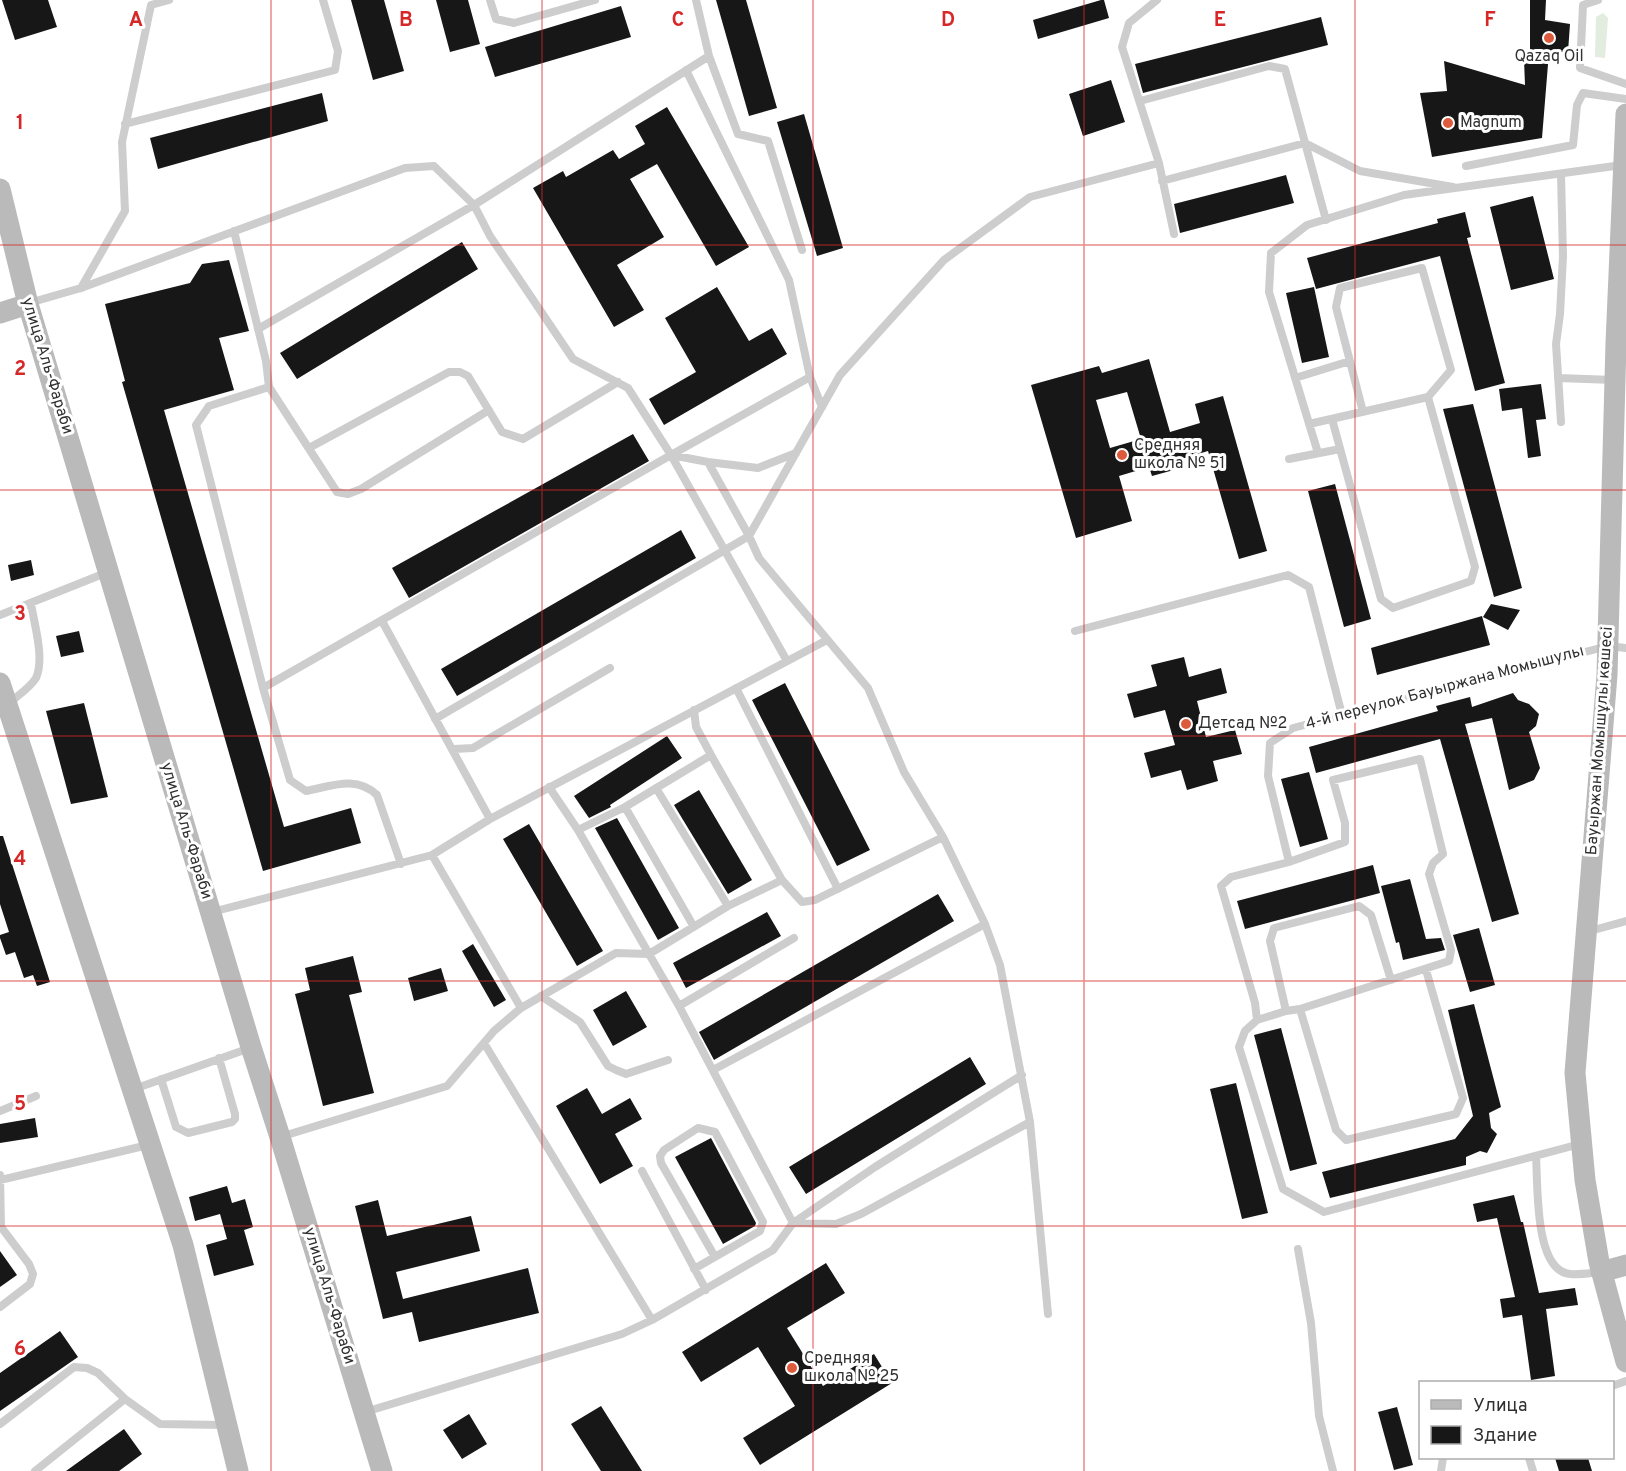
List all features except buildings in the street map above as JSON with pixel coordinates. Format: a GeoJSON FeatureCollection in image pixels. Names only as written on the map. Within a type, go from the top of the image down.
{"type":"FeatureCollection","features":[{"type":"Feature","properties":{"kind":"main road","name":"Бауыржан Момышұлы көшесі"},"geometry":{"type":"LineString","coordinates":[[1626,114],[1622,322],[1615,380],[1617,647],[1586,932],[1575,1072],[1585,1180],[1601,1272],[1626,1362]]}},
{"type":"Feature","properties":{"kind":"main road","name":"улица Аль-Фараби"},"geometry":{"type":"LineString","coordinates":[[0,189],[11,308],[109,572],[251,1047],[382,1471]]}},
{"type":"Feature","properties":{"kind":"main road"},"geometry":{"type":"LineString","coordinates":[[0,683],[6,711],[183,1245],[238,1471]]}},
{"type":"Feature","properties":{"kind":"main road"},"geometry":{"type":"LineString","coordinates":[[1601,1272],[1626,1265]]}},
{"type":"Feature","properties":{"kind":"lane"},"geometry":{"type":"LineString","coordinates":[[81,288],[125,210],[122,142],[125,124],[151,5],[168,0]]}},
{"type":"Feature","properties":{"kind":"lane"},"geometry":{"type":"LineString","coordinates":[[125,124],[335,69],[338,51],[323,0]]}},
{"type":"Feature","properties":{"kind":"lane"},"geometry":{"type":"LineString","coordinates":[[490,0],[496,19],[514,23],[595,0]]}},
{"type":"Feature","properties":{"kind":"lane"},"geometry":{"type":"LineString","coordinates":[[696,0],[709,56],[738,134],[768,141],[802,250]]}},
{"type":"Feature","properties":{"kind":"lane"},"geometry":{"type":"LineString","coordinates":[[1157,0],[1129,23],[1122,47],[1159,163],[1174,234]]}},
{"type":"Feature","properties":{"kind":"lane"},"geometry":{"type":"LineString","coordinates":[[1598,0],[1582,5],[1580,68],[1626,84]]}},
{"type":"Feature","properties":{"kind":"lane"},"geometry":{"type":"LineString","coordinates":[[258,329],[474,205],[709,56]]}},
{"type":"Feature","properties":{"kind":"lane"},"geometry":{"type":"LineString","coordinates":[[1140,102],[1269,66],[1285,69],[1326,220]]}},
{"type":"Feature","properties":{"kind":"lane"},"geometry":{"type":"LineString","coordinates":[[686,70],[789,280],[810,377],[822,407]]}},
{"type":"Feature","properties":{"kind":"lane"},"geometry":{"type":"LineString","coordinates":[[1466,166],[1573,145],[1577,105],[1583,93],[1626,99]]}},
{"type":"Feature","properties":{"kind":"lane"},"geometry":{"type":"LineString","coordinates":[[1162,182],[1305,143],[1360,171],[1464,189]]}},
{"type":"Feature","properties":{"kind":"lane"},"geometry":{"type":"LineString","coordinates":[[435,719],[749,536],[840,375],[944,260],[1030,197],[1159,163]]}},
{"type":"Feature","properties":{"kind":"lane"},"geometry":{"type":"LineString","coordinates":[[1318,453],[1269,292],[1271,253],[1307,225],[1404,195],[1464,189],[1625,165]]}},
{"type":"Feature","properties":{"kind":"lane"},"geometry":{"type":"LineString","coordinates":[[11,308],[81,288],[405,168],[434,166],[474,205],[490,236],[573,359],[628,388],[671,455],[787,661]]}},
{"type":"Feature","properties":{"kind":"lane"},"geometry":{"type":"LineString","coordinates":[[1561,174],[1563,256],[1556,345],[1561,422]]}},
{"type":"Feature","properties":{"kind":"lane"},"geometry":{"type":"LineString","coordinates":[[234,231],[266,361],[269,387],[337,492],[348,494],[361,489],[489,410]]}},
{"type":"Feature","properties":{"kind":"lane"},"geometry":{"type":"LineString","coordinates":[[1309,424],[1364,412],[1428,397],[1451,370],[1422,268],[1340,288],[1336,307],[1364,412]]}},
{"type":"Feature","properties":{"kind":"lane"},"geometry":{"type":"LineString","coordinates":[[1295,378],[1350,361]]}},
{"type":"Feature","properties":{"kind":"lane"},"geometry":{"type":"LineString","coordinates":[[309,448],[449,372],[460,372],[468,376],[502,432],[523,439],[618,382]]}},
{"type":"Feature","properties":{"kind":"lane"},"geometry":{"type":"LineString","coordinates":[[263,688],[810,377]]}},
{"type":"Feature","properties":{"kind":"lane"},"geometry":{"type":"LineString","coordinates":[[1558,378],[1615,380]]}},
{"type":"Feature","properties":{"kind":"lane"},"geometry":{"type":"LineString","coordinates":[[269,387],[209,406],[196,425],[263,688],[290,780],[306,791],[357,782],[369,787],[377,795],[401,864]]}},
{"type":"Feature","properties":{"kind":"lane"},"geometry":{"type":"LineString","coordinates":[[1332,419],[1381,600],[1393,608],[1471,581],[1475,567],[1428,397]]}},
{"type":"Feature","properties":{"kind":"lane"},"geometry":{"type":"LineString","coordinates":[[1289,459],[1340,449]]}},
{"type":"Feature","properties":{"kind":"lane"},"geometry":{"type":"LineString","coordinates":[[671,455],[758,468],[796,453]]}},
{"type":"Feature","properties":{"kind":"lane"},"geometry":{"type":"LineString","coordinates":[[708,462],[759,558],[868,688],[904,772],[943,837],[985,924],[1000,965],[1030,1122],[1048,1314]]}},
{"type":"Feature","properties":{"kind":"lane"},"geometry":{"type":"LineString","coordinates":[[0,615],[109,572]]}},
{"type":"Feature","properties":{"kind":"lane"},"geometry":{"type":"LineString","coordinates":[[1075,631],[1288,575],[1309,587],[1342,715]]}},
{"type":"Feature","properties":{"kind":"lane"},"geometry":{"type":"LineString","coordinates":[[6,711],[35,678],[40,661],[31,603]]}},
{"type":"Feature","properties":{"kind":"lane"},"geometry":{"type":"LineString","coordinates":[[382,621],[435,719],[454,749],[490,819]]}},
{"type":"Feature","properties":{"kind":"lane"},"geometry":{"type":"LineString","coordinates":[[211,912],[432,855],[490,819],[827,640]]}},
{"type":"Feature","properties":{"kind":"lane","name":"4-й переулок Бауыржана Момышулы"},"geometry":{"type":"LineString","coordinates":[[1289,862],[1268,776],[1270,743],[1293,728],[1617,647]]}},
{"type":"Feature","properties":{"kind":"lane"},"geometry":{"type":"LineString","coordinates":[[454,749],[473,748],[610,668]]}},
{"type":"Feature","properties":{"kind":"lane"},"geometry":{"type":"LineString","coordinates":[[736,688],[838,889]]}},
{"type":"Feature","properties":{"kind":"lane"},"geometry":{"type":"LineString","coordinates":[[694,710],[696,727],[711,755],[782,880],[802,902],[815,900],[943,837]]}},
{"type":"Feature","properties":{"kind":"lane"},"geometry":{"type":"LineString","coordinates":[[578,830],[625,807],[711,755]]}},
{"type":"Feature","properties":{"kind":"lane"},"geometry":{"type":"LineString","coordinates":[[1257,1020],[1255,1003],[1221,886],[1231,877],[1289,862],[1345,842],[1345,823],[1333,780],[1420,759],[1443,854],[1433,863],[1429,874],[1451,950],[1449,961],[1300,1009],[1257,1020],[1245,1031],[1239,1047],[1283,1189],[1324,1212],[1581,1144]]}},
{"type":"Feature","properties":{"kind":"lane"},"geometry":{"type":"LineString","coordinates":[[549,787],[578,830],[679,1006],[793,1223]]}},
{"type":"Feature","properties":{"kind":"lane"},"geometry":{"type":"LineString","coordinates":[[656,788],[728,906]]}},
{"type":"Feature","properties":{"kind":"lane"},"geometry":{"type":"LineString","coordinates":[[625,807],[694,927]]}},
{"type":"Feature","properties":{"kind":"lane"},"geometry":{"type":"LineString","coordinates":[[432,855],[521,1008]]}},
{"type":"Feature","properties":{"kind":"lane"},"geometry":{"type":"LineString","coordinates":[[280,1137],[447,1086],[494,1031],[521,1008],[616,952],[649,954],[728,906],[782,880]]}},
{"type":"Feature","properties":{"kind":"lane"},"geometry":{"type":"LineString","coordinates":[[1286,1011],[1270,941],[1274,928],[1359,906],[1371,915],[1391,980]]}},
{"type":"Feature","properties":{"kind":"lane"},"geometry":{"type":"LineString","coordinates":[[1586,932],[1626,921]]}},
{"type":"Feature","properties":{"kind":"lane"},"geometry":{"type":"LineString","coordinates":[[713,1070],[985,924]]}},
{"type":"Feature","properties":{"kind":"lane"},"geometry":{"type":"LineString","coordinates":[[679,1006],[794,938]]}},
{"type":"Feature","properties":{"kind":"lane"},"geometry":{"type":"LineString","coordinates":[[1300,1009],[1336,1130],[1346,1140],[1455,1114],[1463,1098],[1426,970]]}},
{"type":"Feature","properties":{"kind":"lane"},"geometry":{"type":"LineString","coordinates":[[541,996],[580,1022],[608,1066],[626,1074],[668,1060]]}},
{"type":"Feature","properties":{"kind":"lane"},"geometry":{"type":"LineString","coordinates":[[484,1043],[652,1320]]}},
{"type":"Feature","properties":{"kind":"lane"},"geometry":{"type":"LineString","coordinates":[[132,1090],[251,1047]]}},
{"type":"Feature","properties":{"kind":"lane"},"geometry":{"type":"LineString","coordinates":[[161,1079],[176,1127],[188,1132],[232,1122],[236,1114],[219,1058]]}},
{"type":"Feature","properties":{"kind":"lane"},"geometry":{"type":"LineString","coordinates":[[364,1412],[622,1334],[652,1320],[772,1250],[793,1223],[875,1167],[1022,1075]]}},
{"type":"Feature","properties":{"kind":"lane"},"geometry":{"type":"LineString","coordinates":[[0,1112],[36,1096]]}},
{"type":"Feature","properties":{"kind":"lane"},"geometry":{"type":"LineString","coordinates":[[793,1223],[836,1224],[861,1214],[1030,1122]]}},
{"type":"Feature","properties":{"kind":"lane"},"geometry":{"type":"LineString","coordinates":[[694,1269],[715,1257],[760,1231],[763,1222],[715,1132],[698,1128],[664,1150],[660,1156],[661,1162],[715,1257]]}},
{"type":"Feature","properties":{"kind":"lane"},"geometry":{"type":"LineString","coordinates":[[0,1307],[30,1284],[33,1274],[29,1264],[1,1228],[0,1178],[150,1145]]}},
{"type":"Feature","properties":{"kind":"lane"},"geometry":{"type":"LineString","coordinates":[[1536,1156],[1542,1241],[1554,1267],[1569,1275],[1601,1272]]}},
{"type":"Feature","properties":{"kind":"lane"},"geometry":{"type":"LineString","coordinates":[[642,1171],[706,1290]]}},
{"type":"Feature","properties":{"kind":"lane"},"geometry":{"type":"LineString","coordinates":[[1298,1249],[1311,1323],[1319,1416],[1333,1471]]}},
{"type":"Feature","properties":{"kind":"lane"},"geometry":{"type":"LineString","coordinates":[[0,1424],[74,1367],[87,1368],[98,1373],[125,1399],[160,1424],[226,1425]]}},
{"type":"Feature","properties":{"kind":"lane"},"geometry":{"type":"LineString","coordinates":[[35,1471],[125,1399]]}},
{"type":"Feature","properties":{"kind":"shaded area"},"geometry":{"type":"Polygon","coordinates":[[[1603,13],[1608,18],[1605,58],[1595,57],[1596,17],[1603,13]]]}},
{"type":"Feature","properties":{"kind":"place","name":"Qazaq Oil"},"geometry":{"type":"Point","coordinates":[1549,38]}},
{"type":"Feature","properties":{"kind":"place","name":"Magnum"},"geometry":{"type":"Point","coordinates":[1448,123]}},
{"type":"Feature","properties":{"kind":"place","name":"Средняя школа № 51"},"geometry":{"type":"Point","coordinates":[1122,455]}},
{"type":"Feature","properties":{"kind":"place","name":"Детсад №2"},"geometry":{"type":"Point","coordinates":[1186,724]}},
{"type":"Feature","properties":{"kind":"place","name":"Средняя школа № 25"},"geometry":{"type":"Point","coordinates":[792,1368]}}]}
